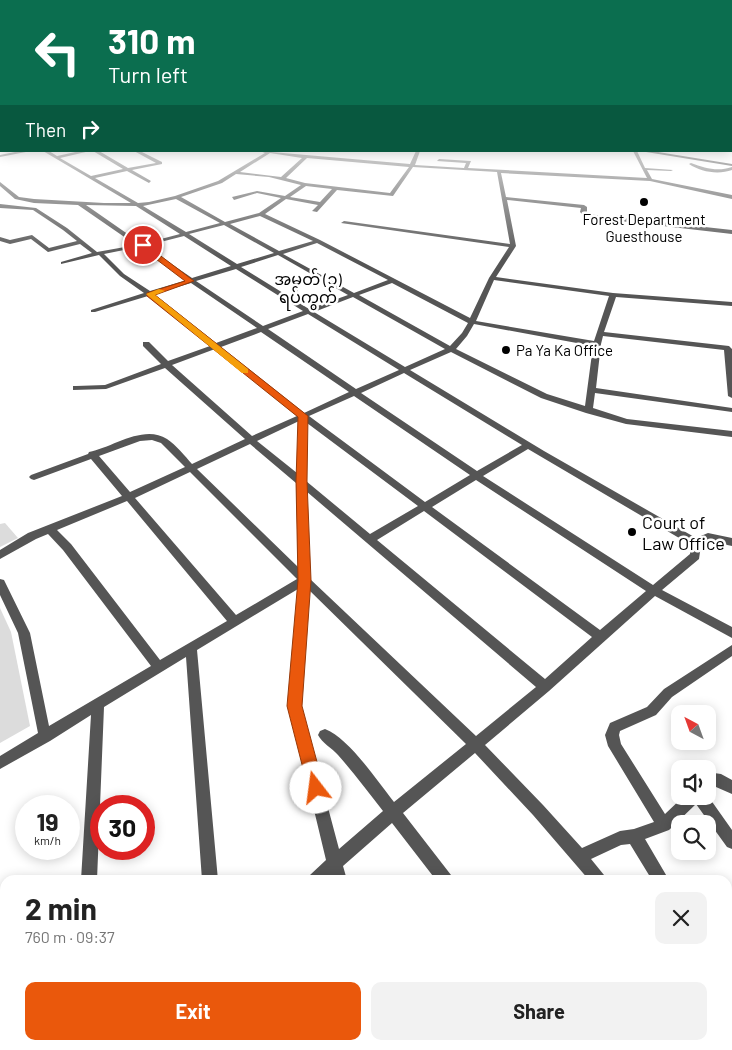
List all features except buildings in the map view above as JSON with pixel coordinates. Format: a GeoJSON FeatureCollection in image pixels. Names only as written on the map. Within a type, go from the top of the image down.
{"type":"FeatureCollection","features":[{"type":"Feature","properties":{"kind":"main road"},"geometry":{"type":"LineString","coordinates":[[713,162],[732,165]]}},
{"type":"Feature","properties":{"kind":"main road"},"geometry":{"type":"LineString","coordinates":[[716,162],[732,165]]}},
{"type":"Feature","properties":{"kind":"street"},"geometry":{"type":"LineString","coordinates":[[66,162],[528,445],[696,543]]}},
{"type":"Feature","properties":{"kind":"street"},"geometry":{"type":"LineString","coordinates":[[115,162],[149,182]]}},
{"type":"Feature","properties":{"kind":"street"},"geometry":{"type":"LineString","coordinates":[[92,177],[160,163],[158,162]]}},
{"type":"Feature","properties":{"kind":"street"},"geometry":{"type":"LineString","coordinates":[[0,183],[16,198],[34,201],[80,204],[149,204],[178,197],[220,182],[254,162]]}},
{"type":"Feature","properties":{"kind":"street"},"geometry":{"type":"LineString","coordinates":[[282,180],[302,162]]}},
{"type":"Feature","properties":{"kind":"street"},"geometry":{"type":"LineString","coordinates":[[359,162],[650,180],[732,197]]}},
{"type":"Feature","properties":{"kind":"street"},"geometry":{"type":"LineString","coordinates":[[236,173],[391,195],[414,162]]}},
{"type":"Feature","properties":{"kind":"street"},"geometry":{"type":"LineString","coordinates":[[465,170],[469,162]]}},
{"type":"Feature","properties":{"kind":"street"},"geometry":{"type":"LineString","coordinates":[[640,162],[650,180]]}},
{"type":"Feature","properties":{"kind":"street"},"geometry":{"type":"LineString","coordinates":[[691,164],[712,170],[728,170],[732,165]]}},
{"type":"Feature","properties":{"kind":"street"},"geometry":{"type":"LineString","coordinates":[[644,169],[671,170]]}},
{"type":"Feature","properties":{"kind":"street"},"geometry":{"type":"LineString","coordinates":[[0,554],[55,525],[128,497],[406,370],[451,349],[459,343],[472,322],[492,278],[513,246],[499,172]]}},
{"type":"Feature","properties":{"kind":"street"},"geometry":{"type":"LineString","coordinates":[[63,263],[143,245],[260,214],[305,184]]}},
{"type":"Feature","properties":{"kind":"street"},"geometry":{"type":"LineString","coordinates":[[315,212],[336,188]]}},
{"type":"Feature","properties":{"kind":"street"},"geometry":{"type":"LineString","coordinates":[[234,198],[257,192],[285,199],[321,204]]}},
{"type":"Feature","properties":{"kind":"street"},"geometry":{"type":"LineString","coordinates":[[178,197],[353,296],[544,396],[626,421],[732,434]]}},
{"type":"Feature","properties":{"kind":"street"},"geometry":{"type":"LineString","coordinates":[[503,198],[584,207],[583,212],[585,215],[610,219],[732,232]]}},
{"type":"Feature","properties":{"kind":"street"},"geometry":{"type":"LineString","coordinates":[[80,204],[143,245],[191,281],[356,392],[476,476],[654,591],[732,633]]}},
{"type":"Feature","properties":{"kind":"street"},"geometry":{"type":"LineString","coordinates":[[0,206],[34,209],[82,242],[303,416],[600,637]]}},
{"type":"Feature","properties":{"kind":"street"},"geometry":{"type":"LineString","coordinates":[[260,214],[318,241],[472,322],[597,344]]}},
{"type":"Feature","properties":{"kind":"street"},"geometry":{"type":"LineString","coordinates":[[344,223],[513,246]]}},
{"type":"Feature","properties":{"kind":"street"},"geometry":{"type":"LineString","coordinates":[[0,239],[10,242],[32,237],[48,250],[82,242]]}},
{"type":"Feature","properties":{"kind":"street"},"geometry":{"type":"LineString","coordinates":[[92,311],[318,241]]}},
{"type":"Feature","properties":{"kind":"street"},"geometry":{"type":"LineString","coordinates":[[492,278],[613,295],[732,304]]}},
{"type":"Feature","properties":{"kind":"street"},"geometry":{"type":"LineString","coordinates":[[76,388],[106,387],[391,281]]}},
{"type":"Feature","properties":{"kind":"street"},"geometry":{"type":"LineString","coordinates":[[589,411],[597,344],[613,295]]}},
{"type":"Feature","properties":{"kind":"street"},"geometry":{"type":"LineString","coordinates":[[600,334],[726,348],[729,350],[732,396]]}},
{"type":"Feature","properties":{"kind":"street"},"geometry":{"type":"LineString","coordinates":[[146,344],[251,440],[545,687]]}},
{"type":"Feature","properties":{"kind":"street"},"geometry":{"type":"LineString","coordinates":[[591,390],[732,410]]}},
{"type":"Feature","properties":{"kind":"street"},"geometry":{"type":"LineString","coordinates":[[303,416],[301,481],[304,580],[295,706],[338,875]]}},
{"type":"Feature","properties":{"kind":"street"},"geometry":{"type":"LineString","coordinates":[[34,477],[139,438],[153,437],[164,441],[304,580],[477,744],[580,856],[595,875]]}},
{"type":"Feature","properties":{"kind":"street"},"geometry":{"type":"LineString","coordinates":[[370,539],[528,445]]}},
{"type":"Feature","properties":{"kind":"street"},"geometry":{"type":"LineString","coordinates":[[92,454],[234,622]]}},
{"type":"Feature","properties":{"kind":"street"},"geometry":{"type":"LineString","coordinates":[[50,529],[67,547],[159,668]]}},
{"type":"Feature","properties":{"kind":"street"},"geometry":{"type":"LineString","coordinates":[[696,543],[708,537],[732,542]]}},
{"type":"Feature","properties":{"kind":"street"},"geometry":{"type":"LineString","coordinates":[[321,875],[392,812],[545,687],[694,556],[696,543]]}},
{"type":"Feature","properties":{"kind":"street"},"geometry":{"type":"LineString","coordinates":[[0,763],[304,580]]}},
{"type":"Feature","properties":{"kind":"street"},"geometry":{"type":"LineString","coordinates":[[0,583],[24,633],[45,737]]}},
{"type":"Feature","properties":{"kind":"street"},"geometry":{"type":"LineString","coordinates":[[191,648],[210,875]]}},
{"type":"Feature","properties":{"kind":"street"},"geometry":{"type":"LineString","coordinates":[[664,825],[615,746],[612,735],[615,727],[640,714],[651,711],[668,693],[732,650]]}},
{"type":"Feature","properties":{"kind":"street"},"geometry":{"type":"LineString","coordinates":[[89,875],[98,705]]}},
{"type":"Feature","properties":{"kind":"street"},"geometry":{"type":"LineString","coordinates":[[325,735],[337,744],[442,875]]}},
{"type":"Feature","properties":{"kind":"street"},"geometry":{"type":"LineString","coordinates":[[716,780],[722,781],[732,787]]}},
{"type":"Feature","properties":{"kind":"street"},"geometry":{"type":"LineString","coordinates":[[580,856],[620,838],[634,836],[664,825],[685,805]]}},
{"type":"Feature","properties":{"kind":"street"},"geometry":{"type":"LineString","coordinates":[[706,805],[732,842]]}},
{"type":"Feature","properties":{"kind":"street"},"geometry":{"type":"LineString","coordinates":[[634,836],[658,875]]}},
{"type":"Feature","properties":{"kind":"shaded area"},"geometry":{"type":"Polygon","coordinates":[[[5,523],[18,538],[0,547],[0,524],[5,523]]]}},
{"type":"Feature","properties":{"kind":"shaded area"},"geometry":{"type":"Polygon","coordinates":[[[0,608],[11,632],[30,726],[0,743],[0,608]]]}},
{"type":"Feature","properties":{"kind":"slow traffic"},"geometry":{"type":"LineString","coordinates":[[161,291],[150,294],[245,371]]}},
{"type":"Feature","properties":{"kind":"place","name":"Forest Department Guesthouse"},"geometry":{"type":"Point","coordinates":[644,202]}},
{"type":"Feature","properties":{"kind":"place","name":"Pa Ya Ka Office"},"geometry":{"type":"Point","coordinates":[506,350]}},
{"type":"Feature","properties":{"kind":"place","name":"Court of Law Office"},"geometry":{"type":"Point","coordinates":[632,532]}},
{"type":"Feature","properties":{"kind":"district","name":"အမှတ် (၁) ရပ်ကွက်"},"geometry":{"type":"Point","coordinates":[308,287]}},
{"type":"Feature","properties":{"kind":"route"},"geometry":{"type":"LineString","coordinates":[[143,245],[191,281],[150,294],[303,416],[301,481],[304,580],[295,706],[316,788]]}}]}
